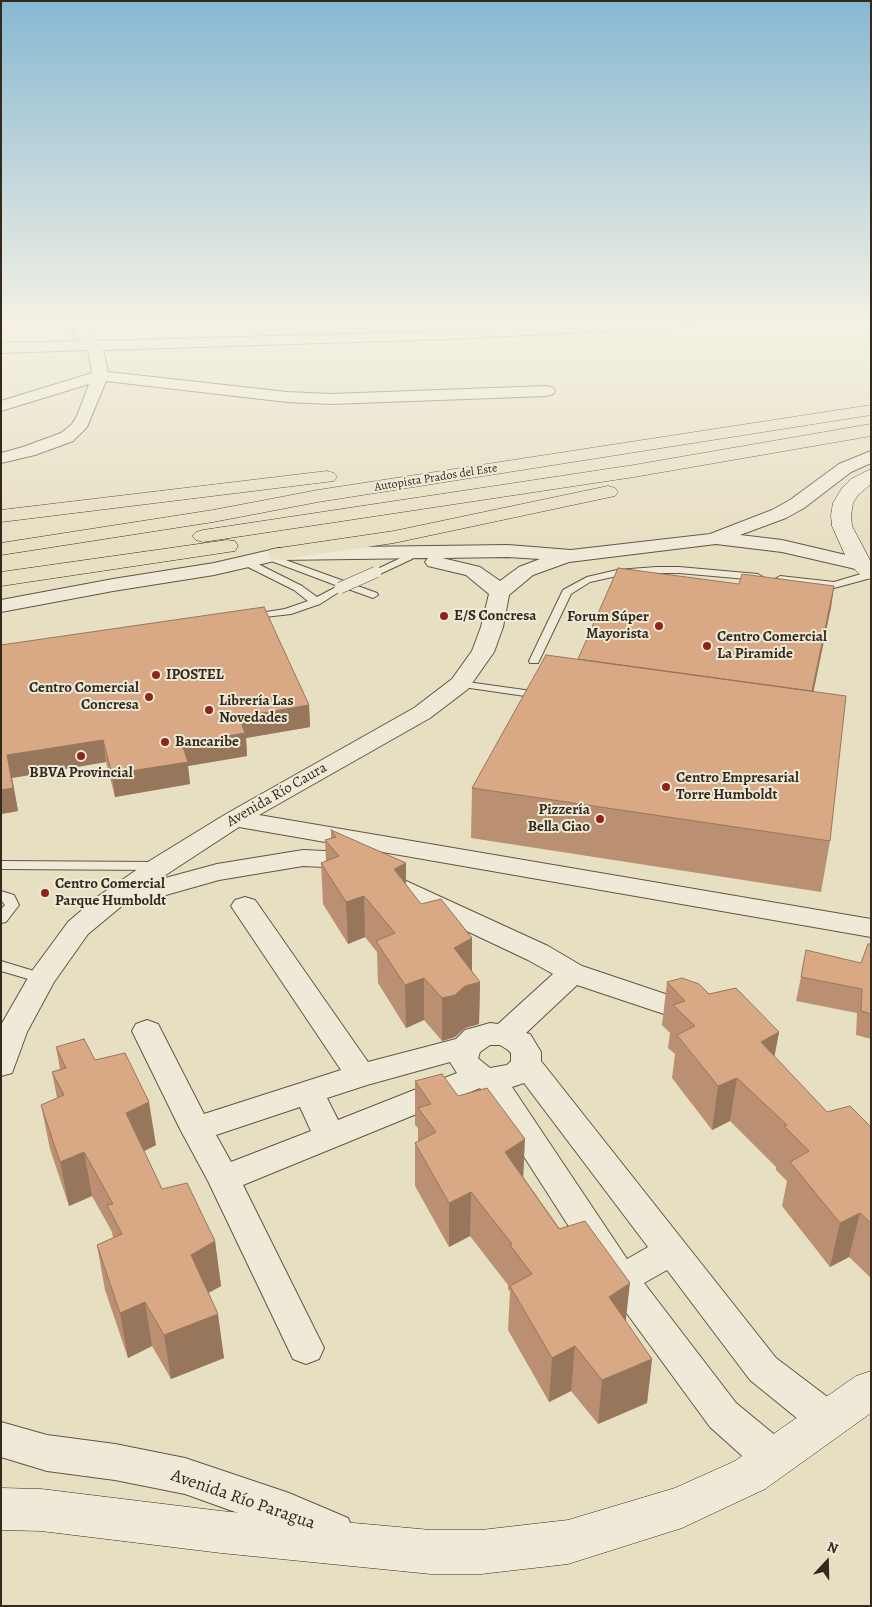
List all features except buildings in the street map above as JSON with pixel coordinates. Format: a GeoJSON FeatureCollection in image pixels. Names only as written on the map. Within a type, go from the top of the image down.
{"type":"FeatureCollection","features":[{"type":"Feature","properties":{"kind":"highway","name":"Autopista Prados del Este"},"geometry":{"type":"LineString","coordinates":[[1,549],[213,516],[318,496],[871,410]]}},
{"type":"Feature","properties":{"kind":"highway","name":"Autopista Prados del Este"},"geometry":{"type":"LineString","coordinates":[[1,566],[634,471],[871,430]]}},
{"type":"Feature","properties":{"kind":"highway"},"geometry":{"type":"LineString","coordinates":[[1,516],[300,481],[617,438],[681,440]]}},
{"type":"Feature","properties":{"kind":"highway"},"geometry":{"type":"LineString","coordinates":[[274,556],[394,537],[736,466],[759,450]]}},
{"type":"Feature","properties":{"kind":"highway"},"geometry":{"type":"LineString","coordinates":[[1,528],[42,526],[286,494],[318,496]]}},
{"type":"Feature","properties":{"kind":"highway"},"geometry":{"type":"LineString","coordinates":[[1,594],[250,552],[372,520],[392,508]]}},
{"type":"Feature","properties":{"kind":"highway"},"geometry":{"type":"LineString","coordinates":[[1,579],[250,552]]}},
{"type":"Feature","properties":{"kind":"main road"},"geometry":{"type":"LineString","coordinates":[[867,570],[842,526],[843,503],[858,483],[871,475]]}},
{"type":"Feature","properties":{"kind":"main road","name":"Avenida Río Paragua"},"geometry":{"type":"LineString","coordinates":[[1,1509],[41,1510],[221,1532],[430,1552],[481,1552],[568,1542],[682,1507],[750,1475],[871,1390]]}},
{"type":"Feature","properties":{"kind":"street"},"geometry":{"type":"LineString","coordinates":[[1,406],[34,396]]}},
{"type":"Feature","properties":{"kind":"street"},"geometry":{"type":"LineString","coordinates":[[1,458],[67,437],[80,427],[92,396]]}},
{"type":"Feature","properties":{"kind":"street"},"geometry":{"type":"LineString","coordinates":[[279,396],[331,400],[427,396]]}},
{"type":"Feature","properties":{"kind":"street"},"geometry":{"type":"LineString","coordinates":[[713,539],[779,514],[797,504],[845,468],[871,456]]}},
{"type":"Feature","properties":{"kind":"street"},"geometry":{"type":"LineString","coordinates":[[1,606],[250,552],[274,556],[508,551],[570,556],[713,539],[782,546],[867,570]]}},
{"type":"Feature","properties":{"kind":"street"},"geometry":{"type":"LineString","coordinates":[[386,553],[473,571],[491,584],[499,593],[515,578],[526,571],[570,556]]}},
{"type":"Feature","properties":{"kind":"street","name":"Avenida Río Caura"},"geometry":{"type":"LineString","coordinates":[[1,1065],[12,1032],[42,978],[78,928],[107,903],[160,866],[322,768],[422,713],[460,684],[483,652],[492,626],[499,593]]}},
{"type":"Feature","properties":{"kind":"street"},"geometry":{"type":"LineString","coordinates":[[235,819],[871,928]]}},
{"type":"Feature","properties":{"kind":"street"},"geometry":{"type":"LineString","coordinates":[[107,903],[217,872],[304,858],[325,859],[358,869],[538,953],[572,974],[717,1022]]}},
{"type":"Feature","properties":{"kind":"street"},"geometry":{"type":"LineString","coordinates":[[245,906],[361,1075]]}},
{"type":"Feature","properties":{"kind":"street"},"geometry":{"type":"LineString","coordinates":[[506,1035],[572,974]]}},
{"type":"Feature","properties":{"kind":"street"},"geometry":{"type":"LineString","coordinates":[[147,1031],[196,1129],[224,1179],[306,1348]]}},
{"type":"Feature","properties":{"kind":"street"},"geometry":{"type":"LineString","coordinates":[[196,1129],[361,1075],[466,1047],[476,1038],[490,1034],[506,1035],[519,1042],[526,1052],[526,1063],[762,1370],[828,1420]]}},
{"type":"Feature","properties":{"kind":"street"},"geometry":{"type":"LineString","coordinates":[[466,1047],[464,1058],[469,1068],[485,1077],[621,1279],[723,1415],[773,1458]]}},
{"type":"Feature","properties":{"kind":"street"},"geometry":{"type":"LineString","coordinates":[[224,1179],[485,1077],[506,1078],[518,1073],[526,1063]]}},
{"type":"Feature","properties":{"kind":"street"},"geometry":{"type":"LineString","coordinates":[[308,1092],[330,1136]]}},
{"type":"Feature","properties":{"kind":"street"},"geometry":{"type":"LineString","coordinates":[[621,1279],[671,1251]]}},
{"type":"Feature","properties":{"kind":"street","name":"Avenida Río Paragua"},"geometry":{"type":"LineString","coordinates":[[1,1439],[47,1453],[115,1462],[185,1476],[289,1512],[365,1546]]}},
{"type":"Feature","properties":{"kind":"lane"},"geometry":{"type":"LineString","coordinates":[[250,552],[316,602]]}},
{"type":"Feature","properties":{"kind":"lane"},"geometry":{"type":"LineString","coordinates":[[274,556],[373,595]]}},
{"type":"Feature","properties":{"kind":"lane"},"geometry":{"type":"LineString","coordinates":[[238,619],[287,612],[316,602],[340,588],[409,557]]}},
{"type":"Feature","properties":{"kind":"lane"},"geometry":{"type":"LineString","coordinates":[[534,661],[567,592],[587,580],[617,573],[679,570],[834,585],[855,580],[867,570]]}},
{"type":"Feature","properties":{"kind":"lane"},"geometry":{"type":"LineString","coordinates":[[460,684],[548,697]]}},
{"type":"Feature","properties":{"kind":"lane"},"geometry":{"type":"LineString","coordinates":[[1,865],[160,866]]}},
{"type":"Feature","properties":{"kind":"lane"},"geometry":{"type":"LineString","coordinates":[[1,896],[9,898],[12,905],[1,918]]}},
{"type":"Feature","properties":{"kind":"lane"},"geometry":{"type":"LineString","coordinates":[[1,966],[42,978]]}},
{"type":"Feature","properties":{"kind":"place","name":"E/S Concresa"},"geometry":{"type":"Point","coordinates":[444,616]}},
{"type":"Feature","properties":{"kind":"place","name":"Forum Súper Mayorista"},"geometry":{"type":"Point","coordinates":[659,626]}},
{"type":"Feature","properties":{"kind":"place","name":"Centro Comercial La Piramide"},"geometry":{"type":"Point","coordinates":[707,646]}},
{"type":"Feature","properties":{"kind":"place","name":"IPOSTEL"},"geometry":{"type":"Point","coordinates":[156,675]}},
{"type":"Feature","properties":{"kind":"place","name":"Centro Comercial Concresa"},"geometry":{"type":"Point","coordinates":[149,697]}},
{"type":"Feature","properties":{"kind":"place","name":"Librería Las Novedades"},"geometry":{"type":"Point","coordinates":[209,710]}},
{"type":"Feature","properties":{"kind":"place","name":"Bancaribe"},"geometry":{"type":"Point","coordinates":[165,742]}},
{"type":"Feature","properties":{"kind":"place","name":"BBVA Provincial"},"geometry":{"type":"Point","coordinates":[81,756]}},
{"type":"Feature","properties":{"kind":"place","name":"Centro Empresarial Torre Humboldt"},"geometry":{"type":"Point","coordinates":[666,787]}},
{"type":"Feature","properties":{"kind":"place","name":"Pizzería Bella Ciao"},"geometry":{"type":"Point","coordinates":[600,819]}},
{"type":"Feature","properties":{"kind":"place","name":"Centro Comercial Parque Humboldt"},"geometry":{"type":"Point","coordinates":[45,893]}}]}
